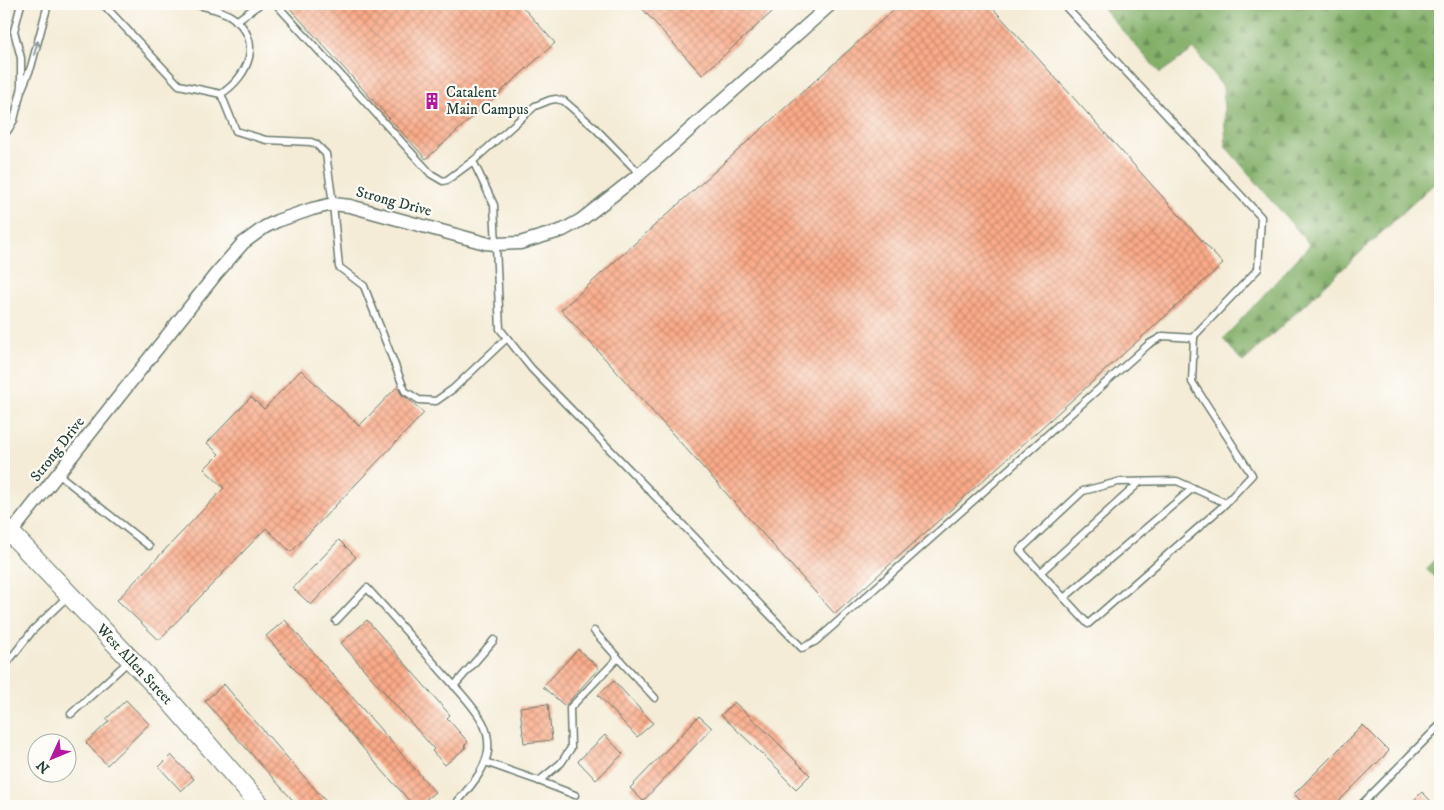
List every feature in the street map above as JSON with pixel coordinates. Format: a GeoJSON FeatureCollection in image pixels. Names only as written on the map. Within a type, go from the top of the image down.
{"type":"FeatureCollection","features":[{"type":"Feature","properties":{"kind":"street","name":"Strong Drive"},"geometry":{"type":"LineString","coordinates":[[8,530],[58,474],[216,274],[243,243],[254,234],[277,221],[333,204],[350,206],[486,243],[520,243],[562,230],[581,220],[640,174],[831,4]]}},
{"type":"Feature","properties":{"kind":"street","name":"West Allen Street"},"geometry":{"type":"LineString","coordinates":[[8,530],[169,700],[261,806]]}},
{"type":"Feature","properties":{"kind":"lane"},"geometry":{"type":"LineString","coordinates":[[21,4],[14,31],[21,58],[21,91]]}},
{"type":"Feature","properties":{"kind":"lane"},"geometry":{"type":"LineString","coordinates":[[4,134],[12,125],[48,4]]}},
{"type":"Feature","properties":{"kind":"lane"},"geometry":{"type":"LineString","coordinates":[[103,4],[179,85],[221,94],[232,88],[249,61],[251,50],[249,41],[241,25],[224,12],[195,4]]}},
{"type":"Feature","properties":{"kind":"lane"},"geometry":{"type":"LineString","coordinates":[[236,21],[260,4]]}},
{"type":"Feature","properties":{"kind":"lane"},"geometry":{"type":"LineString","coordinates":[[276,4],[431,174],[443,181],[474,162],[535,106],[556,99],[564,101],[595,128],[640,174]]}},
{"type":"Feature","properties":{"kind":"lane"},"geometry":{"type":"LineString","coordinates":[[1063,4],[1261,217],[1258,269],[1194,336],[1192,382],[1252,475],[1226,502],[1088,624],[1020,550],[1083,492],[1118,482],[1177,481],[1226,502]]}},
{"type":"Feature","properties":{"kind":"lane"},"geometry":{"type":"LineString","coordinates":[[221,94],[236,131],[266,140],[311,142],[316,144],[326,154],[339,267],[364,286],[405,391],[419,400],[436,401],[452,389],[507,338]]}},
{"type":"Feature","properties":{"kind":"lane"},"geometry":{"type":"LineString","coordinates":[[474,162],[494,205],[500,329],[532,368],[802,648],[816,641],[1148,344],[1163,336],[1194,338]]}},
{"type":"Feature","properties":{"kind":"lane"},"geometry":{"type":"LineString","coordinates":[[58,474],[149,546]]}},
{"type":"Feature","properties":{"kind":"lane"},"geometry":{"type":"LineString","coordinates":[[1041,572],[1140,482]]}},
{"type":"Feature","properties":{"kind":"lane"},"geometry":{"type":"LineString","coordinates":[[1064,598],[1193,488]]}},
{"type":"Feature","properties":{"kind":"lane"},"geometry":{"type":"LineString","coordinates":[[336,621],[367,588],[476,712],[487,732],[488,753],[479,774],[454,806]]}},
{"type":"Feature","properties":{"kind":"lane"},"geometry":{"type":"LineString","coordinates":[[4,667],[33,630],[69,595]]}},
{"type":"Feature","properties":{"kind":"lane"},"geometry":{"type":"LineString","coordinates":[[594,631],[655,698]]}},
{"type":"Feature","properties":{"kind":"lane"},"geometry":{"type":"LineString","coordinates":[[454,686],[494,640]]}},
{"type":"Feature","properties":{"kind":"lane"},"geometry":{"type":"LineString","coordinates":[[539,781],[561,763],[571,748],[570,708],[618,658]]}},
{"type":"Feature","properties":{"kind":"lane"},"geometry":{"type":"LineString","coordinates":[[71,714],[131,660]]}},
{"type":"Feature","properties":{"kind":"lane"},"geometry":{"type":"LineString","coordinates":[[1360,806],[1440,725]]}},
{"type":"Feature","properties":{"kind":"lane"},"geometry":{"type":"LineString","coordinates":[[485,762],[575,795]]}},
{"type":"Feature","properties":{"kind":"green space"},"geometry":{"type":"Polygon","coordinates":[[[1099,4],[1440,4],[1440,178],[1243,362],[1223,339],[1310,245],[1226,147],[1223,87],[1194,49],[1160,73],[1099,4]]]}},
{"type":"Feature","properties":{"kind":"green space"},"geometry":{"type":"Polygon","coordinates":[[[1440,555],[1440,581],[1426,569],[1440,555]]]}},
{"type":"Feature","properties":{"kind":"building","name":"Catalent Main Campus"},"geometry":{"type":"Polygon","coordinates":[[[286,4],[520,4],[555,43],[426,159],[286,4]]]}},
{"type":"Feature","properties":{"kind":"building"},"geometry":{"type":"Polygon","coordinates":[[[638,4],[781,4],[702,75],[638,4]]]}},
{"type":"Feature","properties":{"kind":"building"},"geometry":{"type":"Polygon","coordinates":[[[900,4],[989,4],[1223,264],[835,614],[561,310],[900,4]]]}},
{"type":"Feature","properties":{"kind":"building"},"geometry":{"type":"Polygon","coordinates":[[[301,370],[359,426],[397,387],[402,395],[424,413],[291,552],[266,528],[159,640],[117,600],[224,488],[204,469],[219,454],[207,443],[251,397],[264,409],[301,370]]]}},
{"type":"Feature","properties":{"kind":"building"},"geometry":{"type":"Polygon","coordinates":[[[339,540],[356,557],[311,605],[293,588],[339,540]]]}},
{"type":"Feature","properties":{"kind":"building"},"geometry":{"type":"Polygon","coordinates":[[[285,620],[435,792],[418,806],[414,806],[266,636],[285,620]]]}},
{"type":"Feature","properties":{"kind":"building"},"geometry":{"type":"Polygon","coordinates":[[[367,620],[450,715],[447,718],[468,742],[464,746],[466,747],[445,765],[432,751],[434,749],[341,643],[367,620]]]}},
{"type":"Feature","properties":{"kind":"building"},"geometry":{"type":"Polygon","coordinates":[[[578,649],[599,668],[565,706],[543,687],[578,649]]]}},
{"type":"Feature","properties":{"kind":"building"},"geometry":{"type":"Polygon","coordinates":[[[614,681],[653,723],[637,737],[598,695],[614,681]]]}},
{"type":"Feature","properties":{"kind":"building"},"geometry":{"type":"Polygon","coordinates":[[[224,684],[330,806],[298,806],[236,737],[205,701],[224,684]]]}},
{"type":"Feature","properties":{"kind":"building"},"geometry":{"type":"Polygon","coordinates":[[[126,700],[149,724],[107,765],[86,743],[109,721],[106,719],[126,700]]]}},
{"type":"Feature","properties":{"kind":"building"},"geometry":{"type":"Polygon","coordinates":[[[734,702],[810,775],[796,789],[780,771],[721,715],[734,702]]]}},
{"type":"Feature","properties":{"kind":"building"},"geometry":{"type":"Polygon","coordinates":[[[548,704],[552,740],[524,743],[520,707],[548,704]]]}},
{"type":"Feature","properties":{"kind":"building"},"geometry":{"type":"Polygon","coordinates":[[[699,716],[712,728],[643,801],[630,788],[699,716]]]}},
{"type":"Feature","properties":{"kind":"building"},"geometry":{"type":"Polygon","coordinates":[[[1363,725],[1389,751],[1334,806],[1306,806],[1294,794],[1363,725]]]}},
{"type":"Feature","properties":{"kind":"building"},"geometry":{"type":"Polygon","coordinates":[[[605,735],[623,754],[596,780],[578,761],[605,735]]]}},
{"type":"Feature","properties":{"kind":"building"},"geometry":{"type":"Polygon","coordinates":[[[171,755],[194,779],[181,791],[159,767],[171,755]]]}},
{"type":"Feature","properties":{"kind":"building"},"geometry":{"type":"Polygon","coordinates":[[[1422,792],[1436,806],[1408,806],[1422,792]]]}},
{"type":"Feature","properties":{"kind":"place","name":"Catalent Main Campus"},"geometry":{"type":"Point","coordinates":[432,101]}}]}
